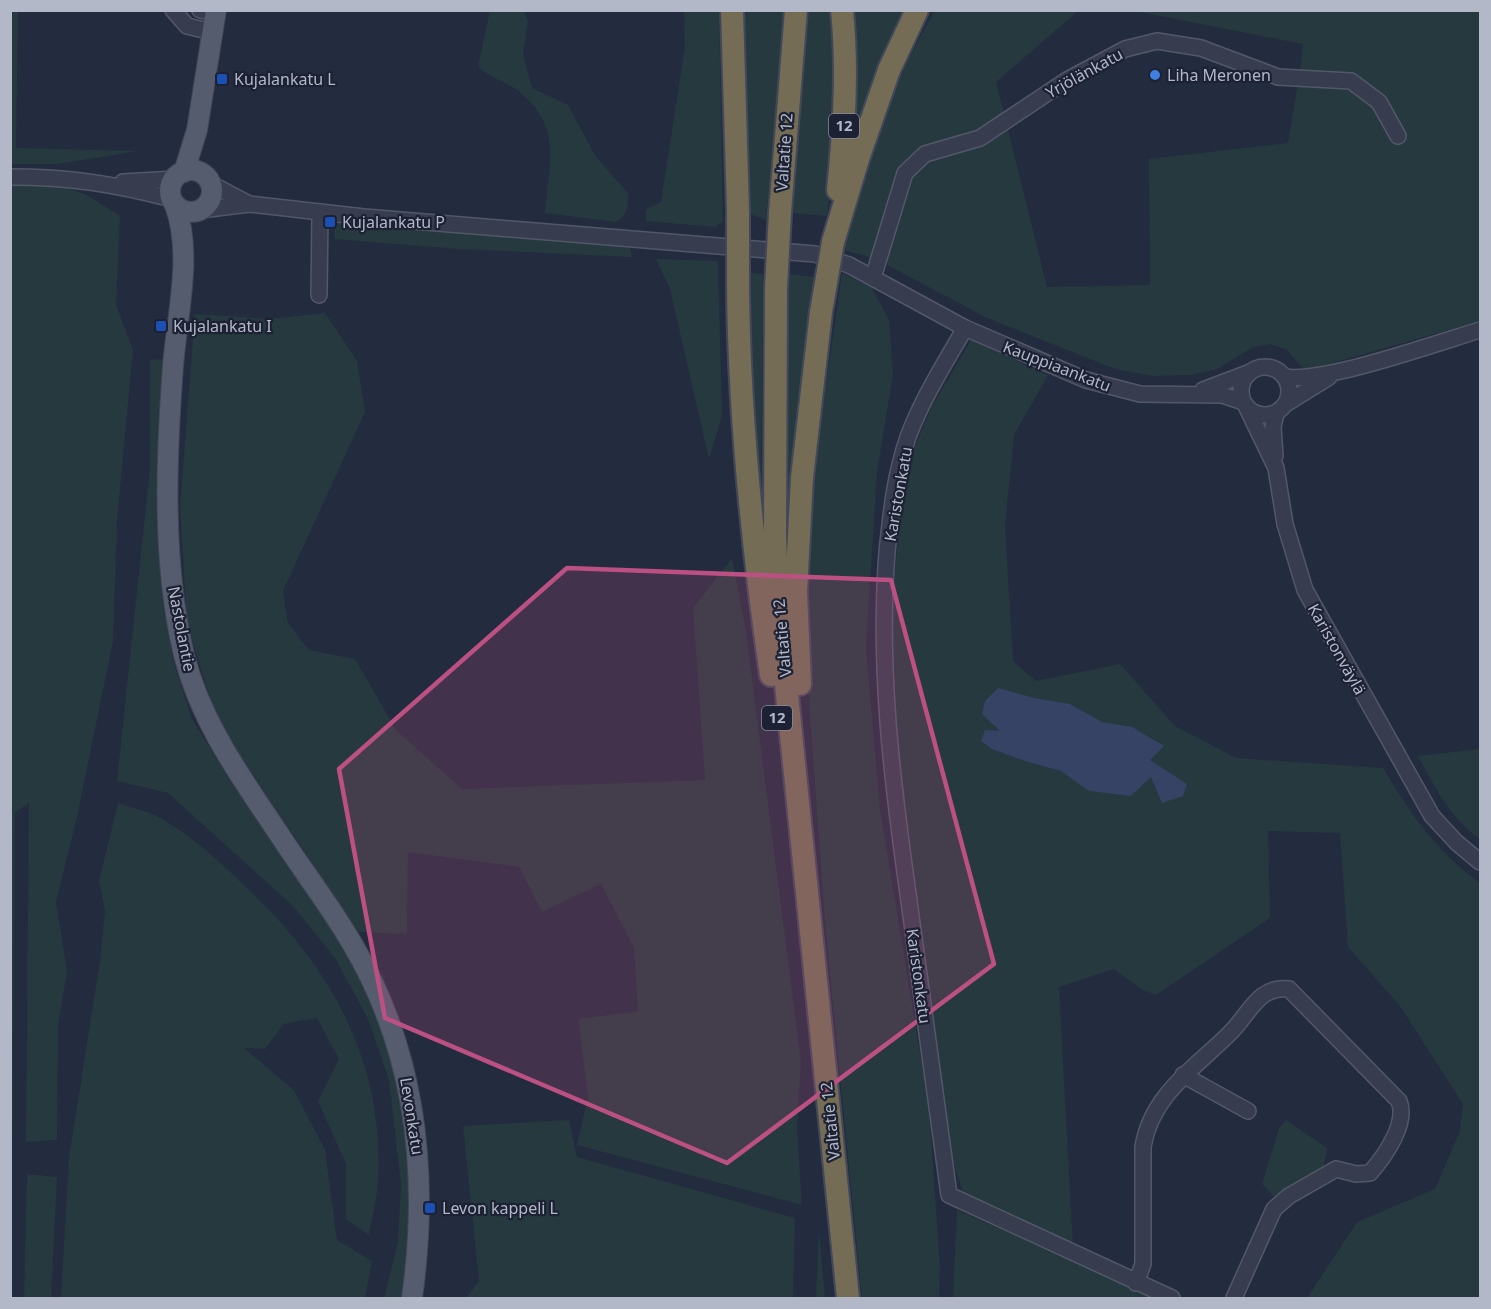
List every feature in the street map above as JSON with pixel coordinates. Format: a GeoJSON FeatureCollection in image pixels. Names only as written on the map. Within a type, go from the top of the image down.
{"type":"FeatureCollection","features":[{"type":"Feature","properties":{"kind":"highway","name":"12"},"geometry":{"type":"LineString","coordinates":[[732,10],[738,210],[738,380],[744,460],[760,600],[814,976]]}},
{"type":"Feature","properties":{"kind":"highway","name":"Valtatie 12"},"geometry":{"type":"LineString","coordinates":[[796,10],[776,288],[775,549],[814,976],[848,1299]]}},
{"type":"Feature","properties":{"kind":"highway","name":"12"},"geometry":{"type":"LineString","coordinates":[[814,976],[796,592],[805,438],[821,312],[833,242],[845,108],[845,42],[842,10]]}},
{"type":"Feature","properties":{"kind":"highway"},"geometry":{"type":"LineString","coordinates":[[833,242],[858,159],[889,70],[917,10]]}},
{"type":"Feature","properties":{"kind":"main road"},"geometry":{"type":"LineString","coordinates":[[193,177],[211,16]]}},
{"type":"Feature","properties":{"kind":"main road","name":"Nastolantie"},"geometry":{"type":"LineString","coordinates":[[182,267],[200,211],[210,202],[193,177],[171,189],[180,223],[182,267],[173,368],[170,524],[172,580],[184,654],[194,689],[222,748],[353,945]]}},
{"type":"Feature","properties":{"kind":"main road"},"geometry":{"type":"LineString","coordinates":[[173,202],[188,212],[200,211]]}},
{"type":"Feature","properties":{"kind":"main road","name":"Levonkatu"},"geometry":{"type":"LineString","coordinates":[[353,945],[394,1029],[413,1106],[420,1178],[416,1272],[411,1299]]}},
{"type":"Feature","properties":{"kind":"street"},"geometry":{"type":"LineString","coordinates":[[173,10],[187,26],[211,16]]}},
{"type":"Feature","properties":{"kind":"street","name":"Yrjölänkatu"},"geometry":{"type":"LineString","coordinates":[[873,278],[905,173],[925,153],[980,138],[1087,69],[1125,49],[1157,40],[1200,48],[1278,77],[1351,81],[1380,102],[1398,136]]}},
{"type":"Feature","properties":{"kind":"street"},"geometry":{"type":"LineString","coordinates":[[10,177],[58,177],[105,183],[173,202]]}},
{"type":"Feature","properties":{"kind":"street"},"geometry":{"type":"LineString","coordinates":[[105,183],[193,177],[249,204]]}},
{"type":"Feature","properties":{"kind":"street"},"geometry":{"type":"LineString","coordinates":[[200,211],[249,204],[815,254],[849,265],[965,328]]}},
{"type":"Feature","properties":{"kind":"street"},"geometry":{"type":"LineString","coordinates":[[319,295],[320,212]]}},
{"type":"Feature","properties":{"kind":"street","name":"Kauppiaankatu"},"geometry":{"type":"LineString","coordinates":[[965,328],[1086,381],[1140,394],[1229,395],[1245,405]]}},
{"type":"Feature","properties":{"kind":"street","name":"Karistonkatu"},"geometry":{"type":"LineString","coordinates":[[965,328],[908,436],[898,472],[891,512],[884,632],[887,740],[949,1195],[1172,1299]]}},
{"type":"Feature","properties":{"kind":"street"},"geometry":{"type":"LineString","coordinates":[[1285,377],[1302,378],[1345,369],[1480,330]]}},
{"type":"Feature","properties":{"kind":"street"},"geometry":{"type":"LineString","coordinates":[[1188,394],[1248,373],[1255,368],[1272,367],[1285,377],[1290,390],[1273,427],[1276,468]]}},
{"type":"Feature","properties":{"kind":"street"},"geometry":{"type":"LineString","coordinates":[[1248,373],[1240,386],[1245,405],[1261,415],[1281,408],[1345,369]]}},
{"type":"Feature","properties":{"kind":"street","name":"Karistonväylä"},"geometry":{"type":"LineString","coordinates":[[1245,405],[1276,468],[1290,549],[1314,610],[1432,816],[1457,843],[1480,862]]}},
{"type":"Feature","properties":{"kind":"street"},"geometry":{"type":"LineString","coordinates":[[1136,1283],[1143,1264],[1143,1147],[1146,1128],[1156,1109],[1183,1075],[1228,1035],[1256,1000],[1278,988],[1289,989],[1399,1101],[1402,1108],[1400,1125],[1370,1173],[1356,1174],[1336,1169],[1289,1196],[1274,1209],[1234,1299]]}},
{"type":"Feature","properties":{"kind":"street"},"geometry":{"type":"LineString","coordinates":[[1183,1075],[1248,1111]]}},
{"type":"Feature","properties":{"kind":"highlighted area"},"geometry":{"type":"Polygon","coordinates":[[[567,568],[891,580],[994,964],[727,1163],[385,1018],[339,769],[567,568]]]}},
{"type":"Feature","properties":{"kind":"shaded area"},"geometry":{"type":"Polygon","coordinates":[[[11,10],[18,11],[16,148],[138,151],[58,164],[11,164],[11,10]]]}},
{"type":"Feature","properties":{"kind":"shaded area"},"geometry":{"type":"Polygon","coordinates":[[[490,11],[524,12],[528,21],[523,54],[532,88],[568,105],[596,157],[628,193],[627,209],[616,222],[545,213],[550,146],[541,117],[532,103],[517,90],[487,74],[478,66],[490,11]]]}},
{"type":"Feature","properties":{"kind":"shaded area"},"geometry":{"type":"Polygon","coordinates":[[[680,11],[719,11],[723,221],[715,227],[646,221],[646,209],[661,202],[685,47],[684,13],[680,11]]]}},
{"type":"Feature","properties":{"kind":"shaded area"},"geometry":{"type":"Polygon","coordinates":[[[739,11],[784,11],[766,220],[745,212],[739,11]]]}},
{"type":"Feature","properties":{"kind":"shaded area"},"geometry":{"type":"Polygon","coordinates":[[[809,11],[835,11],[839,127],[827,216],[791,213],[809,11]]]}},
{"type":"Feature","properties":{"kind":"shaded area"},"geometry":{"type":"Polygon","coordinates":[[[851,11],[902,11],[902,22],[846,172],[851,11]]]}},
{"type":"Feature","properties":{"kind":"shaded area"},"geometry":{"type":"Polygon","coordinates":[[[935,11],[1078,11],[996,82],[1005,117],[977,136],[902,170],[883,220],[874,258],[843,250],[880,127],[905,67],[935,11]]]}},
{"type":"Feature","properties":{"kind":"shaded area"},"geometry":{"type":"Polygon","coordinates":[[[1135,11],[1480,11],[1480,321],[1305,371],[1287,350],[1270,344],[1253,347],[1217,369],[1191,375],[1153,376],[1115,369],[985,317],[887,265],[894,226],[910,175],[928,159],[984,143],[1007,125],[1047,287],[1150,285],[1149,159],[1288,143],[1298,82],[1334,84],[1357,90],[1375,106],[1394,138],[1403,137],[1383,98],[1354,75],[1300,72],[1303,44],[1135,11]]]}},
{"type":"Feature","properties":{"kind":"shaded area"},"geometry":{"type":"Polygon","coordinates":[[[11,183],[58,185],[85,194],[120,216],[116,305],[133,350],[117,521],[113,641],[77,817],[56,902],[67,971],[58,1026],[57,1140],[26,1142],[29,803],[15,813],[11,1277],[11,183]]]}},
{"type":"Feature","properties":{"kind":"shaded area"},"geometry":{"type":"Polygon","coordinates":[[[335,223],[631,248],[632,257],[459,249],[334,239],[335,223]]]}},
{"type":"Feature","properties":{"kind":"shaded area"},"geometry":{"type":"Polygon","coordinates":[[[656,259],[718,261],[722,415],[709,459],[670,289],[656,259]]]}},
{"type":"Feature","properties":{"kind":"shaded area"},"geometry":{"type":"Polygon","coordinates":[[[746,272],[763,274],[761,456],[767,580],[747,425],[746,272]]]}},
{"type":"Feature","properties":{"kind":"shaded area"},"geometry":{"type":"Polygon","coordinates":[[[842,273],[872,288],[889,320],[893,374],[877,472],[866,648],[880,809],[929,1108],[940,1268],[939,1298],[862,1298],[826,935],[808,689],[810,552],[816,453],[842,273]]]}},
{"type":"Feature","properties":{"kind":"shaded area"},"geometry":{"type":"Polygon","coordinates":[[[788,274],[815,277],[798,428],[790,559],[786,444],[788,274]]]}},
{"type":"Feature","properties":{"kind":"shaded area"},"geometry":{"type":"Polygon","coordinates":[[[325,313],[357,361],[365,412],[283,591],[288,623],[309,650],[355,659],[396,730],[462,789],[705,780],[693,608],[732,558],[746,631],[801,1062],[797,1128],[802,1205],[577,1145],[588,1097],[578,1019],[638,1011],[634,948],[601,884],[542,912],[519,867],[408,852],[407,934],[358,932],[217,721],[187,623],[180,506],[195,314],[270,319],[325,313]]]}},
{"type":"Feature","properties":{"kind":"shaded area"},"geometry":{"type":"Polygon","coordinates":[[[971,340],[1048,375],[1014,435],[1005,526],[1013,661],[1036,681],[1120,664],[1175,726],[1236,758],[1383,768],[1426,831],[1450,858],[1480,883],[1480,1298],[1307,1298],[1357,1222],[1435,1189],[1460,1131],[1463,1104],[1400,1006],[1348,947],[1340,833],[1268,831],[1270,918],[1156,995],[1141,989],[1114,969],[1059,987],[1073,1248],[965,1200],[950,1151],[894,756],[891,606],[906,468],[931,408],[971,340]]]}},
{"type":"Feature","properties":{"kind":"shaded area"},"geometry":{"type":"Polygon","coordinates":[[[163,359],[158,511],[163,604],[174,664],[192,719],[225,772],[316,900],[347,949],[378,1011],[399,1071],[413,1198],[408,1262],[401,1298],[384,1298],[398,1242],[401,1185],[389,1080],[368,1019],[335,958],[292,905],[168,793],[117,781],[150,468],[150,360],[163,359]]]}},
{"type":"Feature","properties":{"kind":"shaded area"},"geometry":{"type":"Polygon","coordinates":[[[1480,749],[1480,839],[1469,831],[1452,812],[1418,756],[1480,749]]]}},
{"type":"Feature","properties":{"kind":"shaded area"},"geometry":{"type":"Polygon","coordinates":[[[118,803],[153,815],[176,827],[238,880],[278,919],[305,952],[328,985],[347,1021],[362,1058],[372,1098],[378,1139],[378,1182],[369,1235],[346,1219],[346,1164],[318,1101],[339,1059],[317,1018],[284,1024],[265,1049],[244,1048],[294,1090],[325,1150],[337,1240],[372,1261],[365,1298],[61,1298],[69,1157],[100,961],[105,911],[99,881],[118,803]]]}},
{"type":"Feature","properties":{"kind":"shaded area"},"geometry":{"type":"Polygon","coordinates":[[[569,1120],[577,1157],[795,1218],[793,1298],[466,1298],[479,1281],[463,1126],[569,1120]]]}},
{"type":"Feature","properties":{"kind":"shaded area"},"geometry":{"type":"Polygon","coordinates":[[[1286,1120],[1327,1148],[1323,1170],[1275,1198],[1262,1184],[1279,1128],[1286,1120]]]}},
{"type":"Feature","properties":{"kind":"shaded area"},"geometry":{"type":"Polygon","coordinates":[[[27,1174],[57,1177],[51,1298],[24,1298],[27,1174]]]}},
{"type":"Feature","properties":{"kind":"shaded area"},"geometry":{"type":"Polygon","coordinates":[[[957,1210],[1160,1298],[953,1298],[957,1210]]]}},
{"type":"Feature","properties":{"kind":"shaded area"},"geometry":{"type":"Polygon","coordinates":[[[819,1230],[825,1298],[816,1298],[819,1230]]]}},
{"type":"Feature","properties":{"kind":"water"},"geometry":{"type":"Polygon","coordinates":[[[998,688],[1034,698],[1070,704],[1102,722],[1132,727],[1164,746],[1150,760],[1187,784],[1183,796],[1162,803],[1151,777],[1131,796],[1089,791],[1061,771],[992,749],[981,741],[985,730],[1000,731],[982,714],[985,701],[998,688]]]}},
{"type":"Feature","properties":{"kind":"place","name":"Liha Meronen"},"geometry":{"type":"Point","coordinates":[1155,75]}},
{"type":"Feature","properties":{"kind":"place","name":"Kujalankatu L"},"geometry":{"type":"Point","coordinates":[222,79]}},
{"type":"Feature","properties":{"kind":"place","name":"Kujalankatu P"},"geometry":{"type":"Point","coordinates":[330,222]}},
{"type":"Feature","properties":{"kind":"place","name":"Kujalankatu I"},"geometry":{"type":"Point","coordinates":[161,326]}},
{"type":"Feature","properties":{"kind":"place","name":"Levon kappeli L"},"geometry":{"type":"Point","coordinates":[430,1208]}}]}
